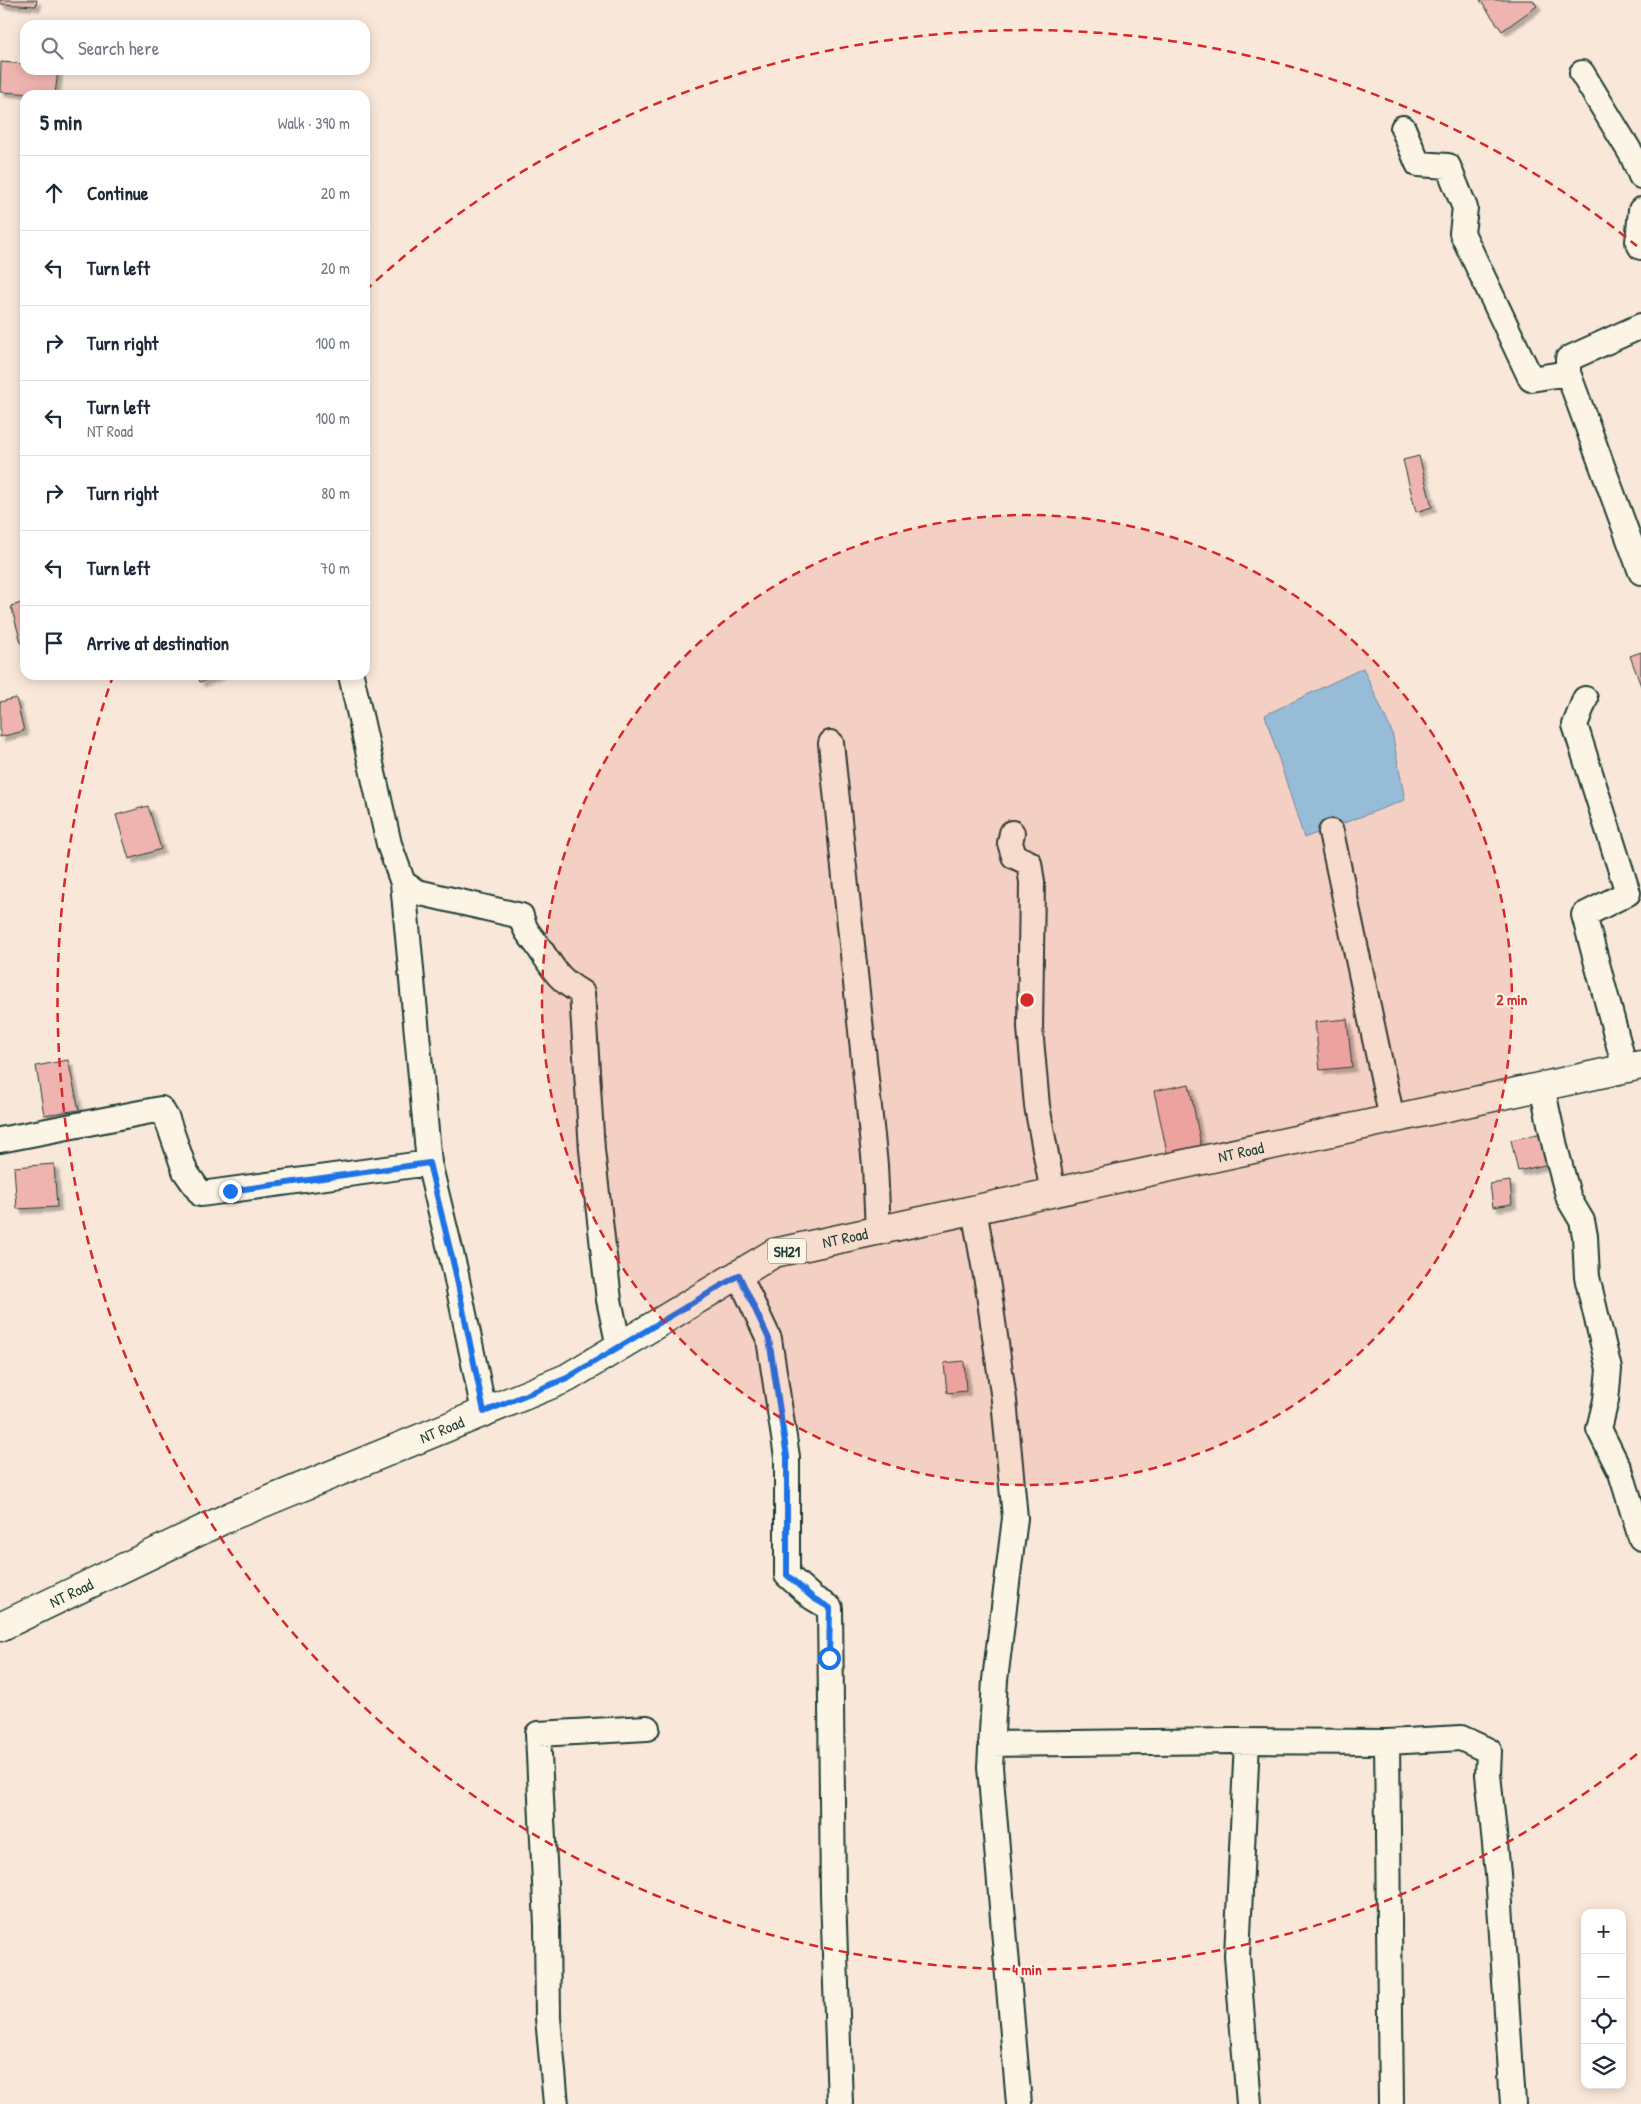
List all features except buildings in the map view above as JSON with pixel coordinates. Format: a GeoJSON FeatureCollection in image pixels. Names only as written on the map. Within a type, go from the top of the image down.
{"type":"FeatureCollection","features":[{"type":"Feature","properties":{"kind":"main road","name":"NT Road"},"geometry":{"type":"LineString","coordinates":[[0,1627],[231,1516],[567,1378],[774,1253],[1633,1067]]}},
{"type":"Feature","properties":{"kind":"street"},"geometry":{"type":"LineString","coordinates":[[1582,72],[1632,156],[1641,176]]}},
{"type":"Feature","properties":{"kind":"street"},"geometry":{"type":"LineString","coordinates":[[1403,128],[1418,164],[1448,166],[1465,208],[1462,233],[1531,379],[1568,373]]}},
{"type":"Feature","properties":{"kind":"street"},"geometry":{"type":"LineString","coordinates":[[1641,210],[1638,242],[1641,247]]}},
{"type":"Feature","properties":{"kind":"street"},"geometry":{"type":"LineString","coordinates":[[1641,326],[1568,359],[1568,373],[1641,572]]}},
{"type":"Feature","properties":{"kind":"street"},"geometry":{"type":"LineString","coordinates":[[352,680],[389,844],[403,883],[429,1163],[455,1270],[484,1412]]}},
{"type":"Feature","properties":{"kind":"street"},"geometry":{"type":"LineString","coordinates":[[1585,699],[1575,725],[1628,893],[1584,915],[1633,1067]]}},
{"type":"Feature","properties":{"kind":"street"},"geometry":{"type":"LineString","coordinates":[[830,743],[875,1165],[878,1231]]}},
{"type":"Feature","properties":{"kind":"street"},"geometry":{"type":"LineString","coordinates":[[1331,832],[1392,1119]]}},
{"type":"Feature","properties":{"kind":"street"},"geometry":{"type":"LineString","coordinates":[[1012,833],[1010,843],[1014,856],[1029,863],[1032,882],[1030,1028],[1037,1106],[1053,1193]]}},
{"type":"Feature","properties":{"kind":"street"},"geometry":{"type":"LineString","coordinates":[[403,883],[417,892],[521,916],[524,930],[540,948],[549,965],[564,983],[582,993],[592,1150],[609,1300],[619,1347]]}},
{"type":"Feature","properties":{"kind":"street"},"geometry":{"type":"LineString","coordinates":[[1542,1087],[1569,1199],[1582,1221],[1586,1236],[1587,1277],[1609,1369],[1606,1400],[1599,1429],[1621,1473],[1641,1538]]}},
{"type":"Feature","properties":{"kind":"street"},"geometry":{"type":"LineString","coordinates":[[0,1140],[161,1109],[167,1119],[185,1171],[202,1194],[429,1163]]}},
{"type":"Feature","properties":{"kind":"street"},"geometry":{"type":"LineString","coordinates":[[974,1210],[988,1287],[1003,1391],[1015,1518],[995,1680],[990,1767],[1019,2104]]}},
{"type":"Feature","properties":{"kind":"street"},"geometry":{"type":"LineString","coordinates":[[739,1275],[769,1339],[787,1457],[787,1575],[813,1598],[830,1608],[833,1894],[840,2104]]}},
{"type":"Feature","properties":{"kind":"street"},"geometry":{"type":"LineString","coordinates":[[556,2104],[548,2018],[547,1925],[538,1734],[647,1728]]}},
{"type":"Feature","properties":{"kind":"street"},"geometry":{"type":"LineString","coordinates":[[991,1744],[1246,1741],[1388,1742],[1461,1738],[1489,1751],[1488,1774],[1498,1874],[1513,2104]]}},
{"type":"Feature","properties":{"kind":"street"},"geometry":{"type":"LineString","coordinates":[[1246,1741],[1237,1956],[1249,2104]]}},
{"type":"Feature","properties":{"kind":"street"},"geometry":{"type":"LineString","coordinates":[[1388,1742],[1391,2104]]}},
{"type":"Feature","properties":{"kind":"water"},"geometry":{"type":"Polygon","coordinates":[[[1363,668],[1392,732],[1405,800],[1304,838],[1265,715],[1363,668]]]}},
{"type":"Feature","properties":{"kind":"route"},"geometry":{"type":"LineString","coordinates":[[230,1191],[429,1163],[455,1270],[484,1412],[567,1378],[739,1275],[769,1339],[787,1457],[787,1575],[813,1598],[830,1608],[829,1658]]}}]}
